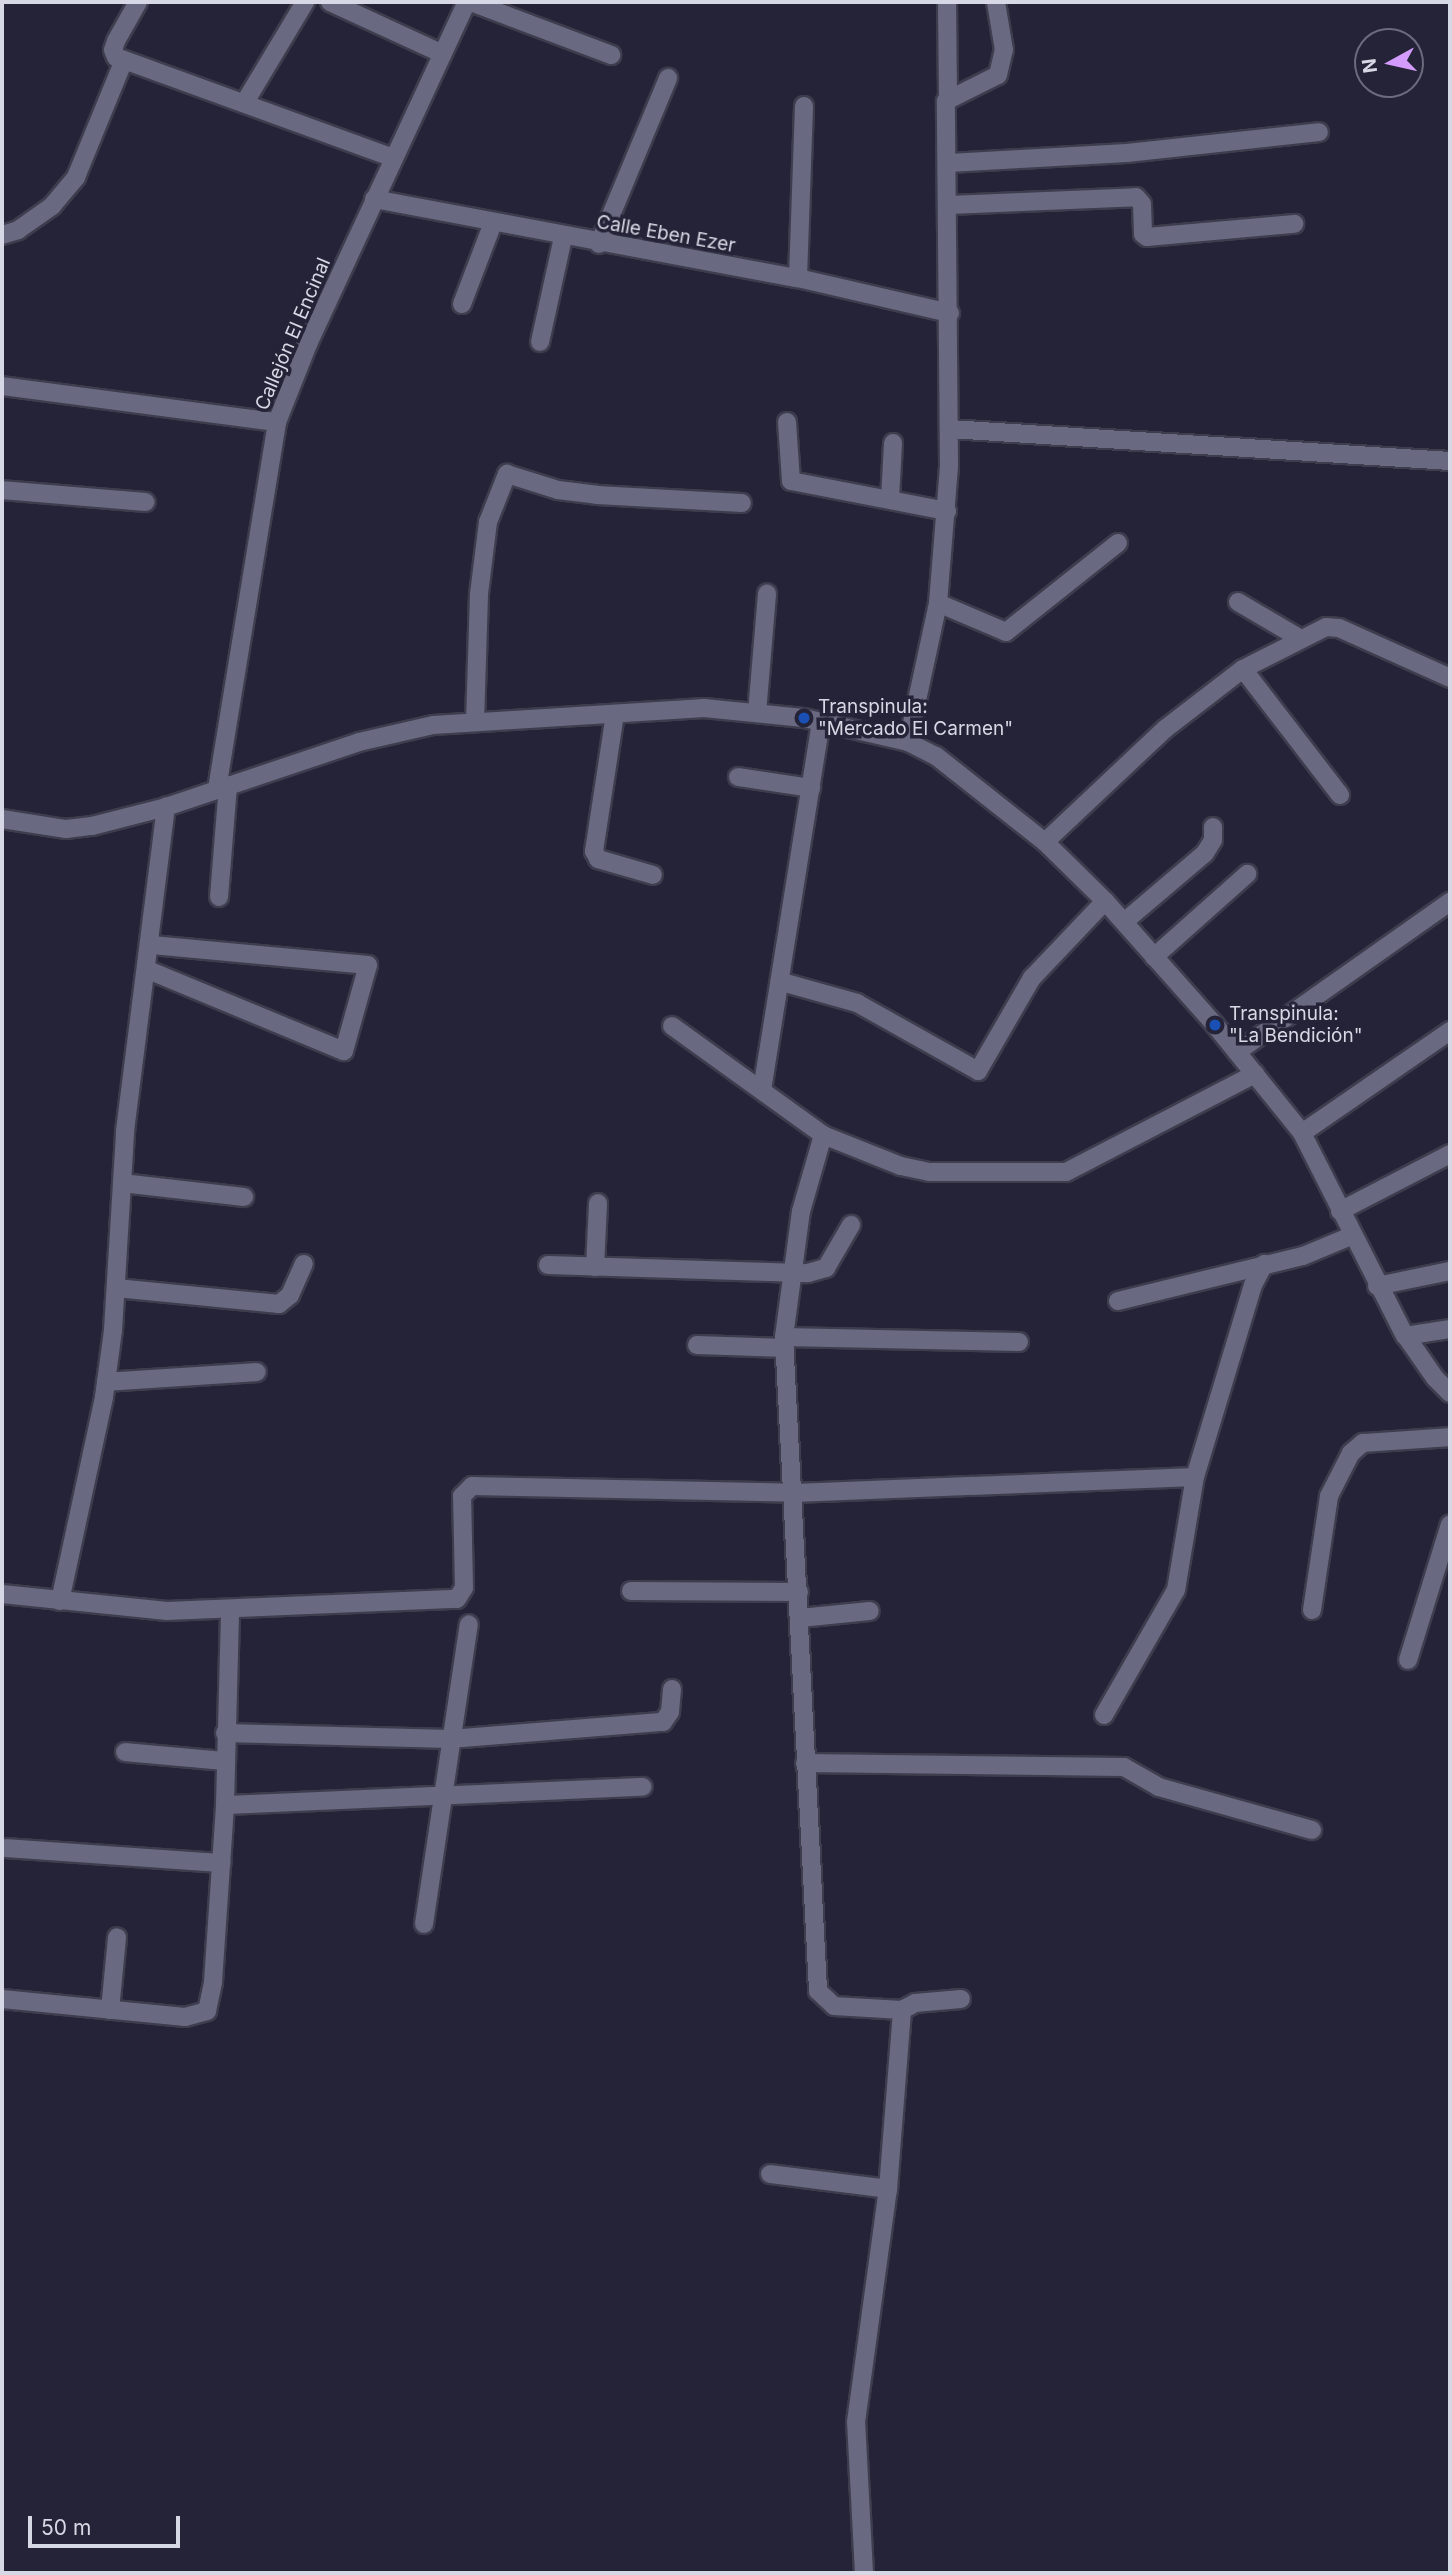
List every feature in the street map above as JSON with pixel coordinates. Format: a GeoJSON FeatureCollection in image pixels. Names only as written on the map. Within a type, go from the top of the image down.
{"type":"FeatureCollection","features":[{"type":"Feature","properties":{"kind":"street"},"geometry":{"type":"LineString","coordinates":[[138,2],[113,50],[124,60],[393,158]]}},
{"type":"Feature","properties":{"kind":"street"},"geometry":{"type":"LineString","coordinates":[[245,102],[306,2]]}},
{"type":"Feature","properties":{"kind":"street"},"geometry":{"type":"LineString","coordinates":[[330,2],[443,54]]}},
{"type":"Feature","properties":{"kind":"street"},"geometry":{"type":"LineString","coordinates":[[469,2],[611,55]]}},
{"type":"Feature","properties":{"kind":"street","name":"Callejón El Encinal"},"geometry":{"type":"LineString","coordinates":[[219,897],[223,787],[277,422],[374,199],[469,2]]}},
{"type":"Feature","properties":{"kind":"street"},"geometry":{"type":"LineString","coordinates":[[908,742],[938,603],[947,511],[950,313],[947,2]]}},
{"type":"Feature","properties":{"kind":"street"},"geometry":{"type":"LineString","coordinates":[[948,97],[993,81],[998,75],[1004,50],[996,2]]}},
{"type":"Feature","properties":{"kind":"street"},"geometry":{"type":"LineString","coordinates":[[2,235],[18,230],[52,206],[76,177],[124,60]]}},
{"type":"Feature","properties":{"kind":"street"},"geometry":{"type":"LineString","coordinates":[[599,244],[668,78]]}},
{"type":"Feature","properties":{"kind":"street"},"geometry":{"type":"LineString","coordinates":[[797,278],[804,106]]}},
{"type":"Feature","properties":{"kind":"street"},"geometry":{"type":"LineString","coordinates":[[949,163],[1127,153],[1320,131]]}},
{"type":"Feature","properties":{"kind":"street"},"geometry":{"type":"LineString","coordinates":[[949,205],[1136,197],[1142,204],[1143,234],[1147,237],[1294,224]]}},
{"type":"Feature","properties":{"kind":"street","name":"Calle Eben Ezer"},"geometry":{"type":"LineString","coordinates":[[374,199],[599,244],[797,278],[950,313]]}},
{"type":"Feature","properties":{"kind":"street"},"geometry":{"type":"LineString","coordinates":[[462,303],[493,223]]}},
{"type":"Feature","properties":{"kind":"street"},"geometry":{"type":"LineString","coordinates":[[540,342],[563,237]]}},
{"type":"Feature","properties":{"kind":"street"},"geometry":{"type":"LineString","coordinates":[[2,386],[277,422]]}},
{"type":"Feature","properties":{"kind":"street"},"geometry":{"type":"LineString","coordinates":[[787,422],[791,481],[947,511]]}},
{"type":"Feature","properties":{"kind":"street"},"geometry":{"type":"LineString","coordinates":[[950,429],[1450,461]]}},
{"type":"Feature","properties":{"kind":"street"},"geometry":{"type":"LineString","coordinates":[[890,499],[893,443]]}},
{"type":"Feature","properties":{"kind":"street"},"geometry":{"type":"LineString","coordinates":[[475,722],[479,594],[488,522],[507,474],[584,494],[742,503]]}},
{"type":"Feature","properties":{"kind":"street"},"geometry":{"type":"LineString","coordinates":[[2,490],[145,502]]}},
{"type":"Feature","properties":{"kind":"street"},"geometry":{"type":"LineString","coordinates":[[938,603],[1006,632],[1118,543]]}},
{"type":"Feature","properties":{"kind":"street"},"geometry":{"type":"LineString","coordinates":[[757,713],[766,593]]}},
{"type":"Feature","properties":{"kind":"street"},"geometry":{"type":"LineString","coordinates":[[1238,602],[1299,638]]}},
{"type":"Feature","properties":{"kind":"street"},"geometry":{"type":"LineString","coordinates":[[1045,842],[1165,729],[1243,669],[1299,638],[1326,627],[1339,628],[1450,678]]}},
{"type":"Feature","properties":{"kind":"street"},"geometry":{"type":"LineString","coordinates":[[1243,669],[1340,795]]}},
{"type":"Feature","properties":{"kind":"street"},"geometry":{"type":"LineString","coordinates":[[2,819],[66,829],[166,807],[391,734],[475,722],[704,708],[821,722],[908,742],[936,756],[1045,842],[1105,901],[1237,1052],[1302,1133],[1351,1236],[1405,1336],[1450,1393]]}},
{"type":"Feature","properties":{"kind":"street"},"geometry":{"type":"LineString","coordinates":[[615,714],[594,851],[598,859],[653,875]]}},
{"type":"Feature","properties":{"kind":"street"},"geometry":{"type":"LineString","coordinates":[[762,1090],[782,982],[821,722]]}},
{"type":"Feature","properties":{"kind":"street"},"geometry":{"type":"LineString","coordinates":[[738,777],[811,788]]}},
{"type":"Feature","properties":{"kind":"street"},"geometry":{"type":"LineString","coordinates":[[60,1601],[106,1382],[116,1288],[122,1183],[152,945],[166,807]]}},
{"type":"Feature","properties":{"kind":"street"},"geometry":{"type":"LineString","coordinates":[[1124,922],[1205,853],[1213,839],[1213,827]]}},
{"type":"Feature","properties":{"kind":"street"},"geometry":{"type":"LineString","coordinates":[[1154,957],[1247,874]]}},
{"type":"Feature","properties":{"kind":"street"},"geometry":{"type":"LineString","coordinates":[[782,982],[857,1003],[978,1071],[1032,978],[1105,901]]}},
{"type":"Feature","properties":{"kind":"street"},"geometry":{"type":"LineString","coordinates":[[1237,1052],[1450,902]]}},
{"type":"Feature","properties":{"kind":"street"},"geometry":{"type":"LineString","coordinates":[[148,970],[345,1051],[368,965],[152,945]]}},
{"type":"Feature","properties":{"kind":"street"},"geometry":{"type":"LineString","coordinates":[[672,1026],[823,1135],[901,1166],[929,1171],[1066,1171],[1255,1074]]}},
{"type":"Feature","properties":{"kind":"street"},"geometry":{"type":"LineString","coordinates":[[1302,1133],[1450,1031]]}},
{"type":"Feature","properties":{"kind":"street"},"geometry":{"type":"LineString","coordinates":[[823,1135],[790,1272],[784,1343],[795,1493],[805,1763],[818,1991],[834,2006],[902,2010],[915,2003],[961,1999]]}},
{"type":"Feature","properties":{"kind":"street"},"geometry":{"type":"LineString","coordinates":[[1340,1212],[1450,1154]]}},
{"type":"Feature","properties":{"kind":"street"},"geometry":{"type":"LineString","coordinates":[[122,1183],[244,1197]]}},
{"type":"Feature","properties":{"kind":"street"},"geometry":{"type":"LineString","coordinates":[[595,1267],[598,1203]]}},
{"type":"Feature","properties":{"kind":"street"},"geometry":{"type":"LineString","coordinates":[[548,1265],[790,1272],[826,1268],[851,1225]]}},
{"type":"Feature","properties":{"kind":"street"},"geometry":{"type":"LineString","coordinates":[[1118,1301],[1303,1256],[1351,1236]]}},
{"type":"Feature","properties":{"kind":"street"},"geometry":{"type":"LineString","coordinates":[[116,1288],[279,1304],[290,1295],[304,1264]]}},
{"type":"Feature","properties":{"kind":"street"},"geometry":{"type":"LineString","coordinates":[[1104,1715],[1176,1590],[1195,1477],[1254,1285],[1264,1264]]}},
{"type":"Feature","properties":{"kind":"street"},"geometry":{"type":"LineString","coordinates":[[1377,1286],[1450,1271]]}},
{"type":"Feature","properties":{"kind":"street"},"geometry":{"type":"LineString","coordinates":[[1405,1336],[1450,1329]]}},
{"type":"Feature","properties":{"kind":"street"},"geometry":{"type":"LineString","coordinates":[[697,1345],[1019,1342]]}},
{"type":"Feature","properties":{"kind":"street"},"geometry":{"type":"LineString","coordinates":[[106,1382],[257,1372]]}},
{"type":"Feature","properties":{"kind":"street"},"geometry":{"type":"LineString","coordinates":[[1312,1610],[1329,1496],[1352,1453],[1363,1443],[1450,1437]]}},
{"type":"Feature","properties":{"kind":"street"},"geometry":{"type":"LineString","coordinates":[[2,1594],[167,1611],[461,1598],[462,1496],[472,1486],[795,1493],[1195,1477]]}},
{"type":"Feature","properties":{"kind":"street"},"geometry":{"type":"LineString","coordinates":[[1408,1660],[1450,1524]]}},
{"type":"Feature","properties":{"kind":"street"},"geometry":{"type":"LineString","coordinates":[[631,1591],[799,1592]]}},
{"type":"Feature","properties":{"kind":"street"},"geometry":{"type":"LineString","coordinates":[[2,1999],[185,2017],[207,2011],[225,1805],[224,1761],[230,1610]]}},
{"type":"Feature","properties":{"kind":"street"},"geometry":{"type":"LineString","coordinates":[[800,1618],[870,1611]]}},
{"type":"Feature","properties":{"kind":"street"},"geometry":{"type":"LineString","coordinates":[[424,1924],[469,1624]]}},
{"type":"Feature","properties":{"kind":"street"},"geometry":{"type":"LineString","coordinates":[[225,1733],[450,1739],[663,1722],[670,1712],[673,1689]]}},
{"type":"Feature","properties":{"kind":"street"},"geometry":{"type":"LineString","coordinates":[[125,1752],[224,1761]]}},
{"type":"Feature","properties":{"kind":"street"},"geometry":{"type":"LineString","coordinates":[[805,1763],[1124,1767],[1160,1787],[1312,1830]]}},
{"type":"Feature","properties":{"kind":"street"},"geometry":{"type":"LineString","coordinates":[[225,1805],[643,1787]]}},
{"type":"Feature","properties":{"kind":"street"},"geometry":{"type":"LineString","coordinates":[[6,1847],[221,1863]]}},
{"type":"Feature","properties":{"kind":"street"},"geometry":{"type":"LineString","coordinates":[[110,2010],[117,1937]]}},
{"type":"Feature","properties":{"kind":"street"},"geometry":{"type":"LineString","coordinates":[[863,2573],[856,2422],[888,2189],[902,2010]]}},
{"type":"Feature","properties":{"kind":"street"},"geometry":{"type":"LineString","coordinates":[[770,2174],[888,2189]]}},
{"type":"Feature","properties":{"kind":"place","name":"Transpinula: \"Mercado El Carmen\""},"geometry":{"type":"Point","coordinates":[804,718]}},
{"type":"Feature","properties":{"kind":"place","name":"Transpinula: \"La Bendición\""},"geometry":{"type":"Point","coordinates":[1215,1025]}}]}
